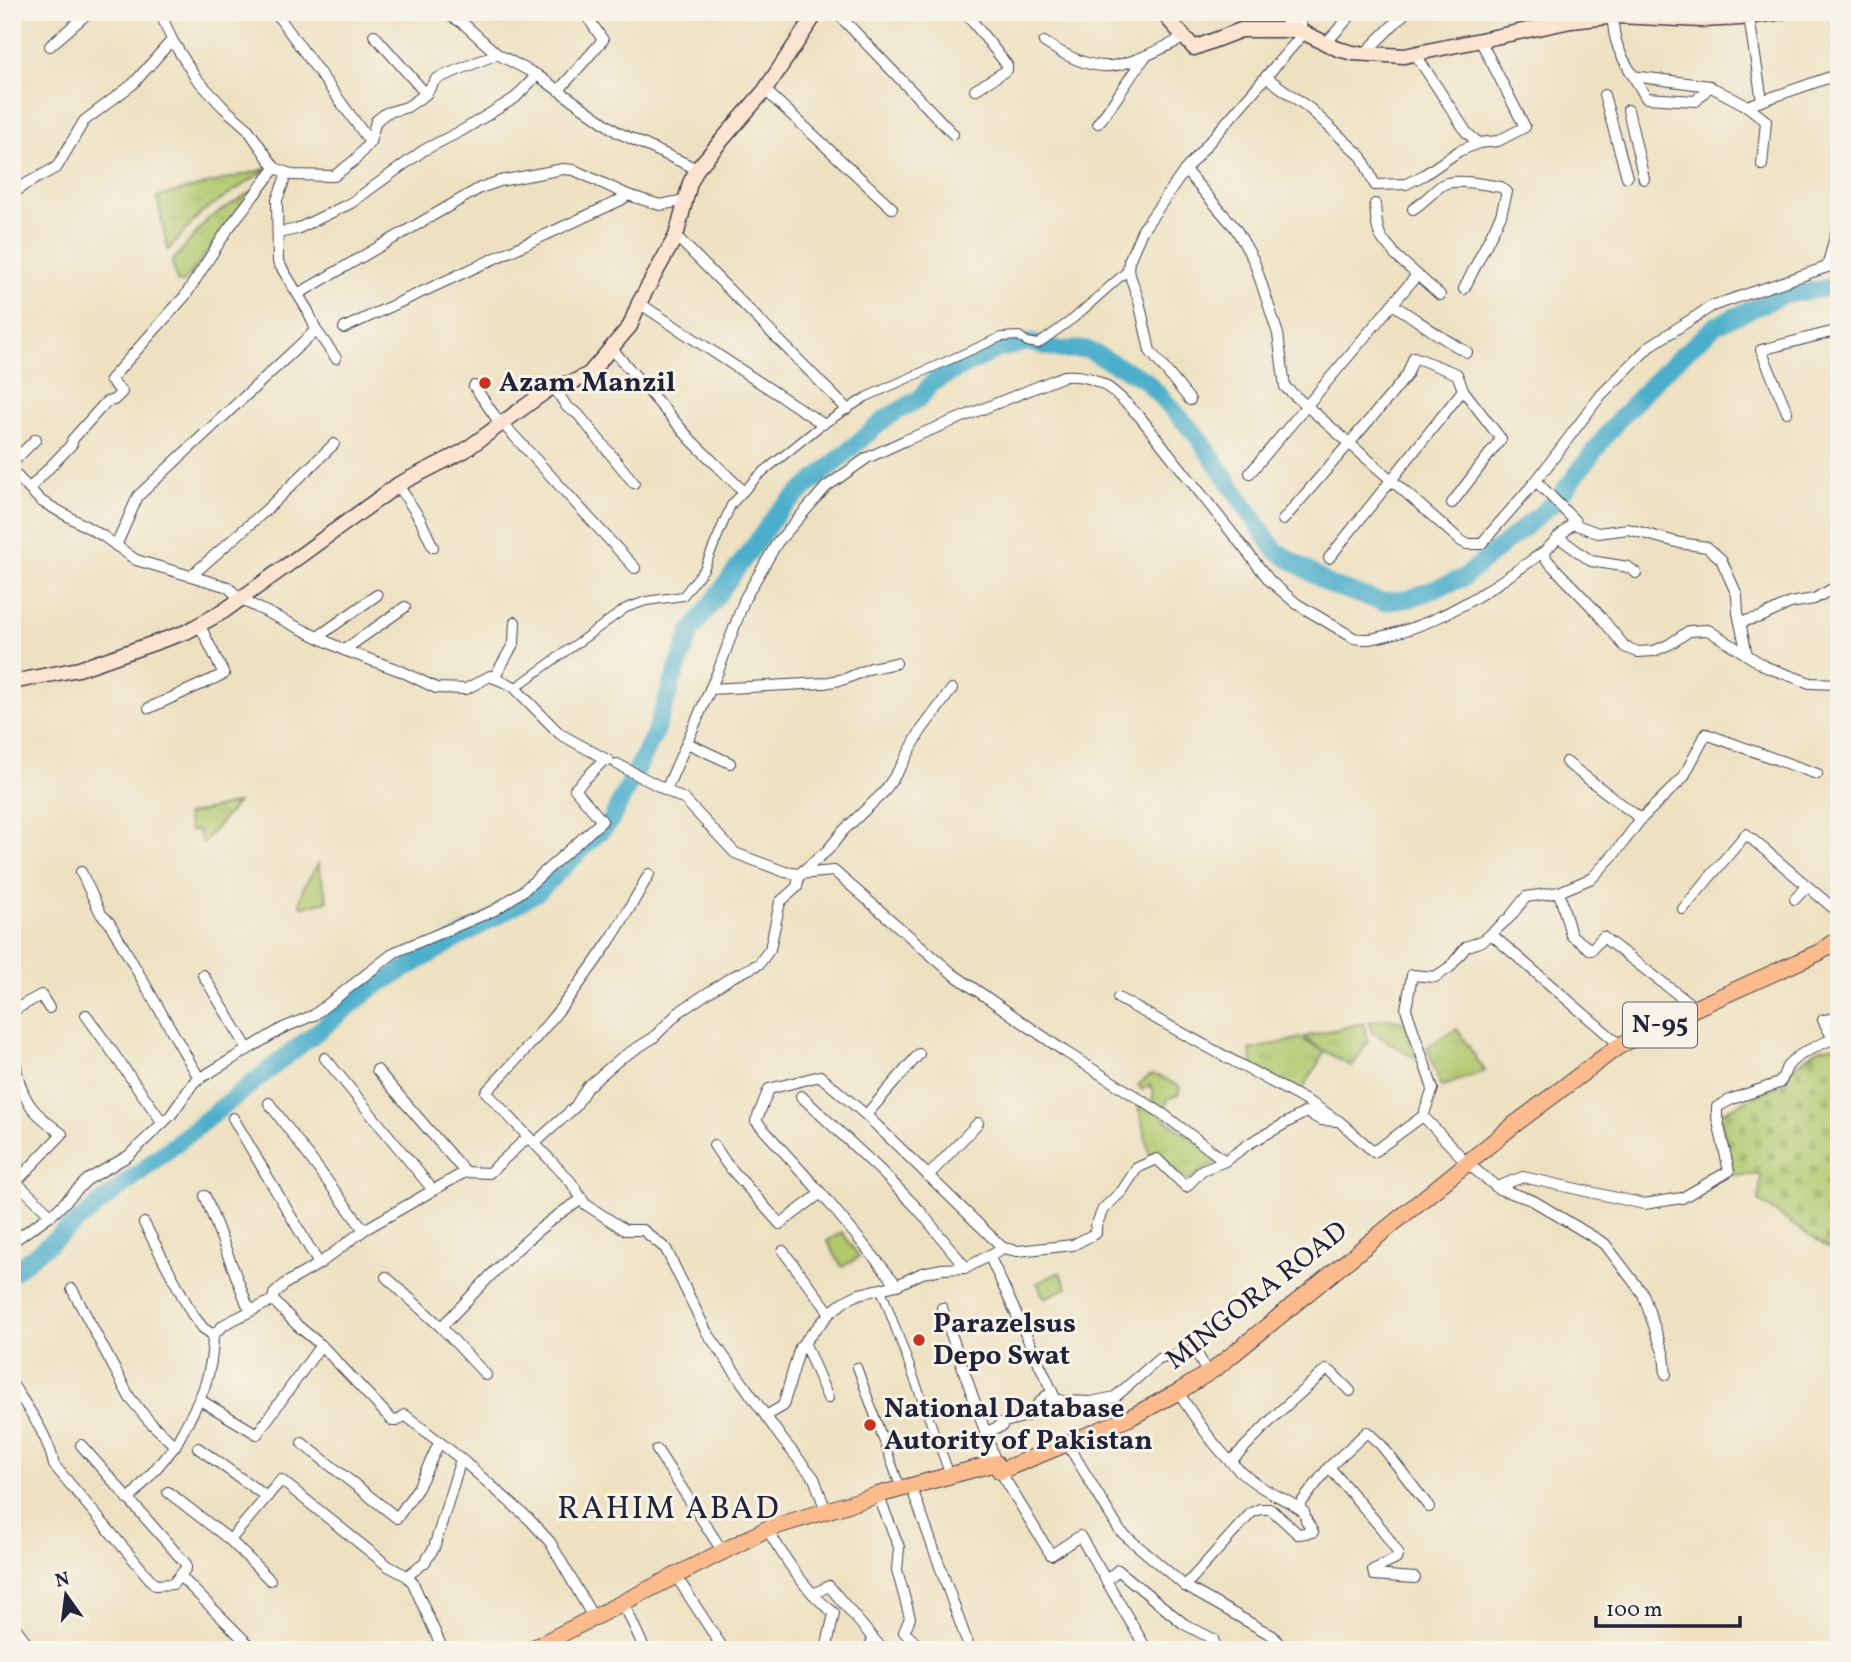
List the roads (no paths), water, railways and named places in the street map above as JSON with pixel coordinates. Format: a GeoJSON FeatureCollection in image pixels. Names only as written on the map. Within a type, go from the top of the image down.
{"type":"FeatureCollection","features":[{"type":"Feature","properties":{"kind":"main road"},"geometry":{"type":"LineString","coordinates":[[12,682],[79,669],[186,632],[224,611],[398,485],[464,451],[552,386],[571,383],[589,374],[630,326],[639,303],[676,236],[684,200],[696,169],[765,90],[817,12]]}},
{"type":"Feature","properties":{"kind":"main road"},"geometry":{"type":"LineString","coordinates":[[1163,12],[1194,48],[1241,30],[1301,32],[1325,44],[1353,53],[1404,57],[1570,17],[1749,17],[1780,12]]}},
{"type":"Feature","properties":{"kind":"main road","name":"N-95"},"geometry":{"type":"LineString","coordinates":[[1820,953],[1839,938]]}},
{"type":"Feature","properties":{"kind":"main road"},"geometry":{"type":"LineString","coordinates":[[1820,953],[1839,946]]}},
{"type":"Feature","properties":{"kind":"main road","name":"MINGORA ROAD"},"geometry":{"type":"LineString","coordinates":[[530,1650],[767,1529],[906,1487],[950,1475],[998,1467],[1068,1445],[1129,1418],[1178,1392],[1207,1373],[1539,1105],[1620,1045],[1651,1028],[1820,953]]}},
{"type":"Feature","properties":{"kind":"street"},"geometry":{"type":"LineString","coordinates":[[50,46],[89,12]]}},
{"type":"Feature","properties":{"kind":"street"},"geometry":{"type":"LineString","coordinates":[[160,12],[172,40],[195,77],[247,128],[275,168],[293,176],[334,176],[355,160],[370,142],[376,121],[386,113],[407,107],[426,94],[436,79],[497,54]]}},
{"type":"Feature","properties":{"kind":"street"},"geometry":{"type":"LineString","coordinates":[[275,12],[370,142]]}},
{"type":"Feature","properties":{"kind":"street"},"geometry":{"type":"LineString","coordinates":[[444,12],[464,24],[497,54],[537,75],[617,132],[696,169]]}},
{"type":"Feature","properties":{"kind":"street"},"geometry":{"type":"LineString","coordinates":[[559,90],[603,40],[584,12]]}},
{"type":"Feature","properties":{"kind":"street"},"geometry":{"type":"LineString","coordinates":[[836,12],[953,134]]}},
{"type":"Feature","properties":{"kind":"street"},"geometry":{"type":"LineString","coordinates":[[965,12],[1007,65],[1007,70],[975,90]]}},
{"type":"Feature","properties":{"kind":"street"},"geometry":{"type":"LineString","coordinates":[[1276,12],[1301,32]]}},
{"type":"Feature","properties":{"kind":"street"},"geometry":{"type":"LineString","coordinates":[[1190,400],[1150,351],[1139,301],[1128,270],[1129,261],[1142,231],[1185,170],[1266,78],[1301,32],[1298,12]]}},
{"type":"Feature","properties":{"kind":"street"},"geometry":{"type":"LineString","coordinates":[[1325,44],[1354,12]]}},
{"type":"Feature","properties":{"kind":"street"},"geometry":{"type":"LineString","coordinates":[[1365,53],[1406,12]]}},
{"type":"Feature","properties":{"kind":"street"},"geometry":{"type":"LineString","coordinates":[[1613,16],[1612,36],[1633,76],[1646,99],[1696,101],[1710,86],[1633,76]]}},
{"type":"Feature","properties":{"kind":"street"},"geometry":{"type":"LineString","coordinates":[[1749,17],[1762,101]]}},
{"type":"Feature","properties":{"kind":"street"},"geometry":{"type":"LineString","coordinates":[[374,34],[426,94]]}},
{"type":"Feature","properties":{"kind":"street"},"geometry":{"type":"LineString","coordinates":[[1044,42],[1066,56],[1104,67],[1146,56],[1185,37]]}},
{"type":"Feature","properties":{"kind":"street"},"geometry":{"type":"LineString","coordinates":[[12,195],[24,185],[57,167],[84,121],[133,84],[172,40]]}},
{"type":"Feature","properties":{"kind":"street"},"geometry":{"type":"LineString","coordinates":[[1266,78],[1308,108],[1362,157],[1375,185],[1406,184],[1459,151],[1498,141],[1525,127],[1480,40]]}},
{"type":"Feature","properties":{"kind":"street"},"geometry":{"type":"LineString","coordinates":[[1416,55],[1467,133],[1479,144]]}},
{"type":"Feature","properties":{"kind":"street"},"geometry":{"type":"LineString","coordinates":[[1098,123],[1116,103],[1127,81],[1146,56]]}},
{"type":"Feature","properties":{"kind":"street"},"geometry":{"type":"LineString","coordinates":[[1747,106],[1839,74]]}},
{"type":"Feature","properties":{"kind":"street"},"geometry":{"type":"LineString","coordinates":[[278,233],[297,229],[351,203],[424,150],[515,98],[537,75]]}},
{"type":"Feature","properties":{"kind":"street"},"geometry":{"type":"LineString","coordinates":[[1715,89],[1747,106],[1766,121],[1762,164]]}},
{"type":"Feature","properties":{"kind":"street"},"geometry":{"type":"LineString","coordinates":[[765,90],[892,208]]}},
{"type":"Feature","properties":{"kind":"street"},"geometry":{"type":"LineString","coordinates":[[1604,95],[1627,177]]}},
{"type":"Feature","properties":{"kind":"street"},"geometry":{"type":"LineString","coordinates":[[1629,110],[1644,179]]}},
{"type":"Feature","properties":{"kind":"street"},"geometry":{"type":"LineString","coordinates":[[29,489],[72,444],[72,440],[106,402],[114,400],[122,392],[110,380],[184,296],[228,229],[275,168]]}},
{"type":"Feature","properties":{"kind":"street"},"geometry":{"type":"LineString","coordinates":[[298,294],[466,194],[500,181],[563,169],[574,170],[628,195],[660,205],[684,200]]}},
{"type":"Feature","properties":{"kind":"street"},"geometry":{"type":"LineString","coordinates":[[1185,170],[1236,229],[1254,261],[1278,334],[1285,387],[1461,541],[1481,544],[1538,484],[1601,395],[1650,346],[1712,306],[1839,262]]}},
{"type":"Feature","properties":{"kind":"street"},"geometry":{"type":"LineString","coordinates":[[287,173],[277,200],[278,262],[308,311],[316,330],[336,358]]}},
{"type":"Feature","properties":{"kind":"street"},"geometry":{"type":"LineString","coordinates":[[1413,209],[1426,202],[1444,184],[1456,182],[1501,187],[1507,192],[1501,215],[1464,289]]}},
{"type":"Feature","properties":{"kind":"street"},"geometry":{"type":"LineString","coordinates":[[344,328],[628,195]]}},
{"type":"Feature","properties":{"kind":"street"},"geometry":{"type":"LineString","coordinates":[[1375,204],[1381,239],[1440,295]]}},
{"type":"Feature","properties":{"kind":"street"},"geometry":{"type":"LineString","coordinates":[[1827,267],[1839,222]]}},
{"type":"Feature","properties":{"kind":"street"},"geometry":{"type":"LineString","coordinates":[[676,236],[847,409]]}},
{"type":"Feature","properties":{"kind":"street"},"geometry":{"type":"LineString","coordinates":[[515,688],[626,608],[646,601],[683,596],[704,569],[731,505],[758,476],[823,424],[866,397],[1001,337],[1019,336],[1027,342],[1038,344],[1074,318],[1128,270]]}},
{"type":"Feature","properties":{"kind":"street"},"geometry":{"type":"LineString","coordinates":[[1250,473],[1417,275]]}},
{"type":"Feature","properties":{"kind":"street"},"geometry":{"type":"LineString","coordinates":[[639,303],[823,424]]}},
{"type":"Feature","properties":{"kind":"street"},"geometry":{"type":"LineString","coordinates":[[1392,304],[1429,326],[1444,340],[1467,352]]}},
{"type":"Feature","properties":{"kind":"street"},"geometry":{"type":"LineString","coordinates":[[116,546],[138,496],[316,330]]}},
{"type":"Feature","properties":{"kind":"street"},"geometry":{"type":"LineString","coordinates":[[1787,412],[1761,350],[1839,330]]}},
{"type":"Feature","properties":{"kind":"street"},"geometry":{"type":"LineString","coordinates":[[612,349],[691,440],[743,491]]}},
{"type":"Feature","properties":{"kind":"street"},"geometry":{"type":"LineString","coordinates":[[1283,520],[1399,385],[1407,375],[1414,357],[1457,374],[1463,390],[1501,439],[1452,503]]}},
{"type":"Feature","properties":{"kind":"street"},"geometry":{"type":"LineString","coordinates":[[663,788],[687,743],[710,690],[745,598],[790,526],[826,487],[867,458],[1064,376],[1093,378],[1118,395],[1140,416],[1270,581],[1297,604],[1354,638],[1364,640],[1418,628],[1466,603],[1545,551],[1572,521]]}},
{"type":"Feature","properties":{"kind":"street"},"geometry":{"type":"LineString","coordinates":[[474,386],[502,425],[635,568]]}},
{"type":"Feature","properties":{"kind":"street"},"geometry":{"type":"LineString","coordinates":[[552,386],[567,407],[578,414],[634,483]]}},
{"type":"Feature","properties":{"kind":"street"},"geometry":{"type":"LineString","coordinates":[[1329,558],[1463,390]]}},
{"type":"Feature","properties":{"kind":"street"},"geometry":{"type":"LineString","coordinates":[[12,463],[37,439]]}},
{"type":"Feature","properties":{"kind":"street"},"geometry":{"type":"LineString","coordinates":[[191,576],[265,511],[334,444]]}},
{"type":"Feature","properties":{"kind":"street"},"geometry":{"type":"LineString","coordinates":[[12,471],[41,501],[136,560],[228,587],[240,598],[344,650],[401,671],[436,688],[466,689],[490,676],[515,688],[560,734],[685,800],[735,853],[785,872],[799,874],[834,871],[953,974],[1064,1051],[1163,1114],[1225,1161]]}},
{"type":"Feature","properties":{"kind":"street"},"geometry":{"type":"LineString","coordinates":[[1538,484],[1572,521],[1598,533],[1628,529],[1707,547],[1721,559],[1737,595],[1747,655]]}},
{"type":"Feature","properties":{"kind":"street"},"geometry":{"type":"LineString","coordinates":[[398,485],[433,547]]}},
{"type":"Feature","properties":{"kind":"street"},"geometry":{"type":"LineString","coordinates":[[1558,537],[1591,561],[1628,568],[1636,573]]}},
{"type":"Feature","properties":{"kind":"street"},"geometry":{"type":"LineString","coordinates":[[1545,551],[1546,559],[1595,610],[1625,648],[1638,652],[1654,651],[1689,631],[1708,629],[1766,667],[1810,683],[1839,684]]}},
{"type":"Feature","properties":{"kind":"street"},"geometry":{"type":"LineString","coordinates":[[1740,622],[1761,617],[1790,603],[1814,598],[1839,585]]}},
{"type":"Feature","properties":{"kind":"street"},"geometry":{"type":"LineString","coordinates":[[319,636],[377,595]]}},
{"type":"Feature","properties":{"kind":"street"},"geometry":{"type":"LineString","coordinates":[[344,650],[405,607]]}},
{"type":"Feature","properties":{"kind":"street"},"geometry":{"type":"LineString","coordinates":[[494,678],[514,643],[515,622]]}},
{"type":"Feature","properties":{"kind":"street"},"geometry":{"type":"LineString","coordinates":[[149,708],[224,674],[199,624]]}},
{"type":"Feature","properties":{"kind":"street"},"geometry":{"type":"LineString","coordinates":[[710,690],[845,679],[870,667],[896,663]]}},
{"type":"Feature","properties":{"kind":"street"},"geometry":{"type":"LineString","coordinates":[[527,1138],[535,1143],[575,1107],[587,1087],[621,1058],[653,1038],[679,1012],[730,978],[759,964],[770,949],[780,902],[797,887],[799,874],[828,850],[843,831],[884,792],[920,732],[952,689]]}},
{"type":"Feature","properties":{"kind":"street"},"geometry":{"type":"LineString","coordinates":[[1118,998],[1314,1105],[1339,1121],[1374,1152],[1423,1116],[1433,1089],[1406,1009],[1412,975],[1435,977],[1450,967],[1465,947],[1484,940],[1527,897],[1559,892],[1592,878],[1641,819],[1684,778],[1706,734],[1817,774]]}},
{"type":"Feature","properties":{"kind":"street"},"geometry":{"type":"LineString","coordinates":[[687,743],[730,763]]}},
{"type":"Feature","properties":{"kind":"street"},"geometry":{"type":"LineString","coordinates":[[12,1242],[51,1215],[87,1180],[128,1156],[171,1115],[199,1078],[283,1028],[314,1015],[395,952],[495,910],[524,890],[601,821],[575,789],[605,759]]}},
{"type":"Feature","properties":{"kind":"street"},"geometry":{"type":"LineString","coordinates":[[1566,762],[1641,819]]}},
{"type":"Feature","properties":{"kind":"street"},"geometry":{"type":"LineString","coordinates":[[1683,909],[1746,834],[1839,913]]}},
{"type":"Feature","properties":{"kind":"street"},"geometry":{"type":"LineString","coordinates":[[81,872],[101,914],[109,922],[199,1078]]}},
{"type":"Feature","properties":{"kind":"street"},"geometry":{"type":"LineString","coordinates":[[649,874],[591,967],[538,1034],[486,1092],[571,1182],[581,1200],[625,1230],[643,1230],[666,1249],[706,1331],[814,1478],[826,1511]]}},
{"type":"Feature","properties":{"kind":"street"},"geometry":{"type":"LineString","coordinates":[[1795,899],[1807,887]]}},
{"type":"Feature","properties":{"kind":"street"},"geometry":{"type":"LineString","coordinates":[[1559,892],[1571,935],[1591,950],[1602,937],[1697,1009]]}},
{"type":"Feature","properties":{"kind":"street"},"geometry":{"type":"LineString","coordinates":[[1491,934],[1620,1045]]}},
{"type":"Feature","properties":{"kind":"street"},"geometry":{"type":"LineString","coordinates":[[203,975],[248,1049]]}},
{"type":"Feature","properties":{"kind":"street"},"geometry":{"type":"LineString","coordinates":[[12,1011],[41,995],[49,1008]]}},
{"type":"Feature","properties":{"kind":"street"},"geometry":{"type":"LineString","coordinates":[[86,1015],[163,1123]]}},
{"type":"Feature","properties":{"kind":"street"},"geometry":{"type":"LineString","coordinates":[[1497,1187],[1523,1177],[1644,1204],[1682,1198],[1729,1171],[1717,1107],[1732,1098],[1779,1083],[1791,1062],[1814,1047],[1833,1039],[1823,1020],[1839,1018]]}},
{"type":"Feature","properties":{"kind":"street"},"geometry":{"type":"LineString","coordinates":[[866,1115],[919,1054]]}},
{"type":"Feature","properties":{"kind":"street"},"geometry":{"type":"LineString","coordinates":[[12,1055],[30,1108],[62,1134],[16,1182],[51,1215]]}},
{"type":"Feature","properties":{"kind":"street"},"geometry":{"type":"LineString","coordinates":[[325,1058],[433,1189]]}},
{"type":"Feature","properties":{"kind":"street"},"geometry":{"type":"LineString","coordinates":[[377,1070],[465,1172]]}},
{"type":"Feature","properties":{"kind":"street"},"geometry":{"type":"LineString","coordinates":[[897,1285],[821,1193],[755,1121],[769,1088],[820,1076],[866,1115],[1003,1248],[1018,1251],[1080,1243],[1096,1233],[1103,1209],[1122,1191],[1137,1168],[1157,1158],[1186,1187],[1202,1170],[1225,1161],[1250,1143],[1306,1112],[1321,1120],[1339,1121]]}},
{"type":"Feature","properties":{"kind":"street"},"geometry":{"type":"LineString","coordinates":[[802,1096],[919,1210],[966,1269]]}},
{"type":"Feature","properties":{"kind":"street"},"geometry":{"type":"LineString","coordinates":[[269,1103],[364,1230]]}},
{"type":"Feature","properties":{"kind":"street"},"geometry":{"type":"LineString","coordinates":[[1423,1116],[1467,1163],[1497,1187],[1532,1200],[1605,1244],[1643,1293],[1664,1355],[1665,1374]]}},
{"type":"Feature","properties":{"kind":"street"},"geometry":{"type":"LineString","coordinates":[[233,1118],[318,1264]]}},
{"type":"Feature","properties":{"kind":"street"},"geometry":{"type":"LineString","coordinates":[[928,1176],[978,1123]]}},
{"type":"Feature","properties":{"kind":"street"},"geometry":{"type":"LineString","coordinates":[[129,1500],[175,1446],[200,1400],[213,1361],[213,1335],[225,1324],[273,1300],[286,1283],[318,1264],[364,1230],[433,1189],[465,1172],[489,1173],[527,1138]]}},
{"type":"Feature","properties":{"kind":"street"},"geometry":{"type":"LineString","coordinates":[[714,1145],[726,1163],[780,1224],[821,1193]]}},
{"type":"Feature","properties":{"kind":"street"},"geometry":{"type":"LineString","coordinates":[[205,1196],[247,1304],[252,1310]]}},
{"type":"Feature","properties":{"kind":"street"},"geometry":{"type":"LineString","coordinates":[[441,1327],[559,1212],[581,1200]]}},
{"type":"Feature","properties":{"kind":"street"},"geometry":{"type":"LineString","coordinates":[[144,1223],[192,1314],[203,1328],[213,1335]]}},
{"type":"Feature","properties":{"kind":"street"},"geometry":{"type":"LineString","coordinates":[[766,1416],[783,1406],[800,1347],[830,1313],[859,1294],[897,1285],[932,1271],[966,1269],[1003,1248]]}},
{"type":"Feature","properties":{"kind":"street"},"geometry":{"type":"LineString","coordinates":[[783,1251],[830,1313]]}},
{"type":"Feature","properties":{"kind":"street"},"geometry":{"type":"LineString","coordinates":[[989,1255],[1056,1400]]}},
{"type":"Feature","properties":{"kind":"street"},"geometry":{"type":"LineString","coordinates":[[386,1277],[441,1327],[486,1375]]}},
{"type":"Feature","properties":{"kind":"street"},"geometry":{"type":"LineString","coordinates":[[72,1289],[130,1398],[149,1422],[175,1446]]}},
{"type":"Feature","properties":{"kind":"street"},"geometry":{"type":"LineString","coordinates":[[881,1289],[950,1475]]}},
{"type":"Feature","properties":{"kind":"street"},"geometry":{"type":"LineString","coordinates":[[273,1300],[321,1345],[393,1421],[405,1415],[461,1459],[529,1519],[550,1542],[593,1617]]}},
{"type":"Feature","properties":{"kind":"street"},"geometry":{"type":"LineString","coordinates":[[942,1308],[998,1467],[1051,1555],[1080,1536],[1147,1650]]}},
{"type":"Feature","properties":{"kind":"street"},"geometry":{"type":"LineString","coordinates":[[804,1342],[828,1398]]}},
{"type":"Feature","properties":{"kind":"street"},"geometry":{"type":"LineString","coordinates":[[200,1400],[257,1434],[321,1345]]}},
{"type":"Feature","properties":{"kind":"street"},"geometry":{"type":"LineString","coordinates":[[985,1432],[1002,1426],[1000,1423],[1027,1416],[1046,1396],[1056,1400],[1091,1402],[1115,1397],[1159,1359],[1195,1349],[1207,1373]]}},
{"type":"Feature","properties":{"kind":"street"},"geometry":{"type":"LineString","coordinates":[[857,1367],[970,1650]]}},
{"type":"Feature","properties":{"kind":"street"},"geometry":{"type":"LineString","coordinates":[[1231,1461],[1279,1412],[1326,1370],[1331,1371],[1350,1391]]}},
{"type":"Feature","properties":{"kind":"street"},"geometry":{"type":"LineString","coordinates":[[12,1384],[45,1436],[54,1465],[155,1585],[173,1584],[181,1577],[186,1564],[81,1445]]}},
{"type":"Feature","properties":{"kind":"street"},"geometry":{"type":"LineString","coordinates":[[1178,1392],[1200,1426],[1231,1461],[1260,1486],[1304,1512],[1313,1532],[1298,1534],[1271,1509],[1260,1509],[1251,1513],[1185,1586]]}},
{"type":"Feature","properties":{"kind":"street"},"geometry":{"type":"LineString","coordinates":[[1298,1507],[1329,1466],[1367,1432],[1382,1446],[1429,1507]]}},
{"type":"Feature","properties":{"kind":"street"},"geometry":{"type":"LineString","coordinates":[[302,1443],[397,1518],[418,1488],[439,1443]]}},
{"type":"Feature","properties":{"kind":"street"},"geometry":{"type":"LineString","coordinates":[[1068,1445],[1120,1531],[1185,1586],[1273,1636],[1284,1650]]}},
{"type":"Feature","properties":{"kind":"street"},"geometry":{"type":"LineString","coordinates":[[198,1448],[267,1497]]}},
{"type":"Feature","properties":{"kind":"street"},"geometry":{"type":"LineString","coordinates":[[657,1450],[723,1552]]}},
{"type":"Feature","properties":{"kind":"street"},"geometry":{"type":"LineString","coordinates":[[407,1576],[425,1562],[433,1548],[461,1459]]}},
{"type":"Feature","properties":{"kind":"street"},"geometry":{"type":"LineString","coordinates":[[1329,1466],[1398,1553],[1396,1559],[1373,1570],[1374,1575],[1415,1578]]}},
{"type":"Feature","properties":{"kind":"street"},"geometry":{"type":"LineString","coordinates":[[230,1540],[281,1480],[388,1566],[407,1576],[443,1650]]}},
{"type":"Feature","properties":{"kind":"street"},"geometry":{"type":"LineString","coordinates":[[168,1492],[230,1540],[270,1580]]}},
{"type":"Feature","properties":{"kind":"street"},"geometry":{"type":"LineString","coordinates":[[878,1495],[899,1547],[897,1570],[910,1618],[904,1632],[923,1650]]}},
{"type":"Feature","properties":{"kind":"street"},"geometry":{"type":"LineString","coordinates":[[767,1529],[790,1568],[834,1613],[826,1650]]}},
{"type":"Feature","properties":{"kind":"street"},"geometry":{"type":"LineString","coordinates":[[1107,1580],[1118,1570],[1184,1624],[1213,1639],[1216,1650]]}},
{"type":"Feature","properties":{"kind":"street"},"geometry":{"type":"LineString","coordinates":[[676,1576],[724,1650]]}},
{"type":"Feature","properties":{"kind":"street"},"geometry":{"type":"LineString","coordinates":[[181,1577],[254,1650]]}},
{"type":"Feature","properties":{"kind":"street"},"geometry":{"type":"LineString","coordinates":[[813,1594],[828,1586],[883,1650]]}},
{"type":"Feature","properties":{"kind":"street"},"geometry":{"type":"LineString","coordinates":[[623,1602],[645,1650]]}},
{"type":"Feature","properties":{"kind":"street"},"geometry":{"type":"LineString","coordinates":[[12,1623],[29,1646],[12,1650]]}},
{"type":"Feature","properties":{"kind":"street"},"geometry":{"type":"LineString","coordinates":[[866,1650],[874,1640]]}},
{"type":"Feature","properties":{"kind":"waterway"},"geometry":{"type":"LineString","coordinates":[[12,1273],[374,987],[538,892],[610,822],[654,735],[690,633],[779,511],[886,418],[919,399],[933,382],[996,350],[1027,342],[1062,350],[1086,349],[1145,380],[1198,437],[1275,550],[1332,586],[1382,602],[1409,599],[1463,578],[1556,501],[1615,424],[1661,374],[1716,325],[1781,296],[1839,286]]}},
{"type":"Feature","properties":{"kind":"place","name":"Azam Manzil"},"geometry":{"type":"Point","coordinates":[485,383]}},
{"type":"Feature","properties":{"kind":"place","name":"Parazelsus Depo Swat"},"geometry":{"type":"Point","coordinates":[919,1340]}},
{"type":"Feature","properties":{"kind":"place","name":"National Database Autority of Pakistan"},"geometry":{"type":"Point","coordinates":[870,1425]}},
{"type":"Feature","properties":{"kind":"district","name":"RAHIM ABAD"},"geometry":{"type":"Point","coordinates":[669,1510]}}]}
